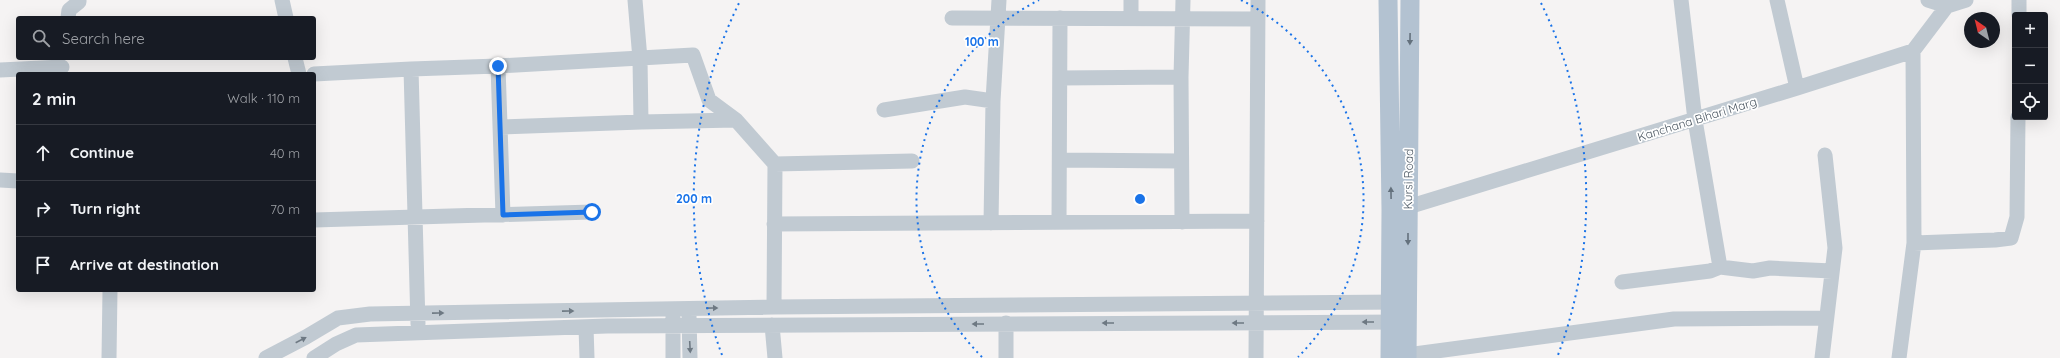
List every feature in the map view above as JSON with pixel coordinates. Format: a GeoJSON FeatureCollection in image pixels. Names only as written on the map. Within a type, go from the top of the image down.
{"type":"FeatureCollection","features":[{"type":"Feature","properties":{"kind":"main road","name":"Kursi Road"},"geometry":{"type":"LineString","coordinates":[[1388,0],[1401,357]]}},
{"type":"Feature","properties":{"kind":"main road","name":"Kursi Road"},"geometry":{"type":"LineString","coordinates":[[1399,302],[1408,207],[1410,0]]}},
{"type":"Feature","properties":{"kind":"street"},"geometry":{"type":"LineString","coordinates":[[68,16],[69,10],[79,2],[79,0]]}},
{"type":"Feature","properties":{"kind":"street"},"geometry":{"type":"LineString","coordinates":[[282,0],[286,16]]}},
{"type":"Feature","properties":{"kind":"street"},"geometry":{"type":"LineString","coordinates":[[635,0],[640,59],[641,122]]}},
{"type":"Feature","properties":{"kind":"street"},"geometry":{"type":"LineString","coordinates":[[991,223],[992,101],[999,18],[999,0]]}},
{"type":"Feature","properties":{"kind":"street"},"geometry":{"type":"LineString","coordinates":[[1130,0],[1131,18]]}},
{"type":"Feature","properties":{"kind":"street"},"geometry":{"type":"LineString","coordinates":[[1182,222],[1181,77],[1183,0]]}},
{"type":"Feature","properties":{"kind":"street"},"geometry":{"type":"LineString","coordinates":[[1256,358],[1258,0]]}},
{"type":"Feature","properties":{"kind":"street"},"geometry":{"type":"LineString","coordinates":[[1681,0],[1695,120],[1720,267]]}},
{"type":"Feature","properties":{"kind":"street"},"geometry":{"type":"LineString","coordinates":[[1777,0],[1797,88]]}},
{"type":"Feature","properties":{"kind":"street"},"geometry":{"type":"LineString","coordinates":[[1928,0],[1947,6],[1966,0]]}},
{"type":"Feature","properties":{"kind":"street"},"geometry":{"type":"LineString","coordinates":[[2019,0],[2019,12]]}},
{"type":"Feature","properties":{"kind":"street"},"geometry":{"type":"LineString","coordinates":[[1899,358],[1914,244],[1913,51],[1947,6]]}},
{"type":"Feature","properties":{"kind":"street"},"geometry":{"type":"LineString","coordinates":[[952,18],[1257,19]]}},
{"type":"Feature","properties":{"kind":"street"},"geometry":{"type":"LineString","coordinates":[[1059,222],[1060,18]]}},
{"type":"Feature","properties":{"kind":"street","name":"Kanchana Bihari Marg"},"geometry":{"type":"LineString","coordinates":[[1408,207],[1695,120],[1913,51]]}},
{"type":"Feature","properties":{"kind":"street"},"geometry":{"type":"LineString","coordinates":[[316,74],[640,59],[693,55],[709,100],[736,120],[775,164],[774,307]]}},
{"type":"Feature","properties":{"kind":"street"},"geometry":{"type":"LineString","coordinates":[[296,60],[298,72]]}},
{"type":"Feature","properties":{"kind":"street"},"geometry":{"type":"LineString","coordinates":[[0,70],[62,66]]}},
{"type":"Feature","properties":{"kind":"street"},"geometry":{"type":"LineString","coordinates":[[498,66],[503,215]]}},
{"type":"Feature","properties":{"kind":"street"},"geometry":{"type":"LineString","coordinates":[[411,69],[418,333]]}},
{"type":"Feature","properties":{"kind":"street"},"geometry":{"type":"LineString","coordinates":[[1060,78],[1181,77]]}},
{"type":"Feature","properties":{"kind":"street"},"geometry":{"type":"LineString","coordinates":[[884,110],[965,97],[992,101]]}},
{"type":"Feature","properties":{"kind":"street"},"geometry":{"type":"LineString","coordinates":[[500,127],[736,120]]}},
{"type":"Feature","properties":{"kind":"street"},"geometry":{"type":"LineString","coordinates":[[1914,244],[2011,238],[2017,217],[2018,120]]}},
{"type":"Feature","properties":{"kind":"street"},"geometry":{"type":"LineString","coordinates":[[1822,358],[1835,248],[1825,155]]}},
{"type":"Feature","properties":{"kind":"street"},"geometry":{"type":"LineString","coordinates":[[1060,160],[1181,161]]}},
{"type":"Feature","properties":{"kind":"street"},"geometry":{"type":"LineString","coordinates":[[775,164],[912,161]]}},
{"type":"Feature","properties":{"kind":"street"},"geometry":{"type":"LineString","coordinates":[[0,180],[16,181]]}},
{"type":"Feature","properties":{"kind":"street"},"geometry":{"type":"LineString","coordinates":[[316,220],[592,212]]}},
{"type":"Feature","properties":{"kind":"street"},"geometry":{"type":"LineString","coordinates":[[774,224],[1257,221]]}},
{"type":"Feature","properties":{"kind":"street"},"geometry":{"type":"LineString","coordinates":[[1622,282],[1710,271],[1720,267],[1753,271],[1770,268],[1832,271]]}},
{"type":"Feature","properties":{"kind":"street"},"geometry":{"type":"LineString","coordinates":[[109,358],[110,292]]}},
{"type":"Feature","properties":{"kind":"street"},"geometry":{"type":"LineString","coordinates":[[266,358],[338,318],[370,314],[774,307],[1399,302]]}},
{"type":"Feature","properties":{"kind":"street"},"geometry":{"type":"LineString","coordinates":[[673,309],[673,358]]}},
{"type":"Feature","properties":{"kind":"street"},"geometry":{"type":"LineString","coordinates":[[688,309],[690,358]]}},
{"type":"Feature","properties":{"kind":"street"},"geometry":{"type":"LineString","coordinates":[[1401,357],[1674,319],[1826,318]]}},
{"type":"Feature","properties":{"kind":"street"},"geometry":{"type":"LineString","coordinates":[[314,358],[336,344],[356,335],[586,327],[1399,322]]}},
{"type":"Feature","properties":{"kind":"street"},"geometry":{"type":"LineString","coordinates":[[1006,324],[1006,358]]}},
{"type":"Feature","properties":{"kind":"street"},"geometry":{"type":"LineString","coordinates":[[772,325],[775,358]]}},
{"type":"Feature","properties":{"kind":"street"},"geometry":{"type":"LineString","coordinates":[[586,327],[587,358]]}},
{"type":"Feature","properties":{"kind":"route"},"geometry":{"type":"LineString","coordinates":[[498,66],[503,215],[592,212]]}}]}
